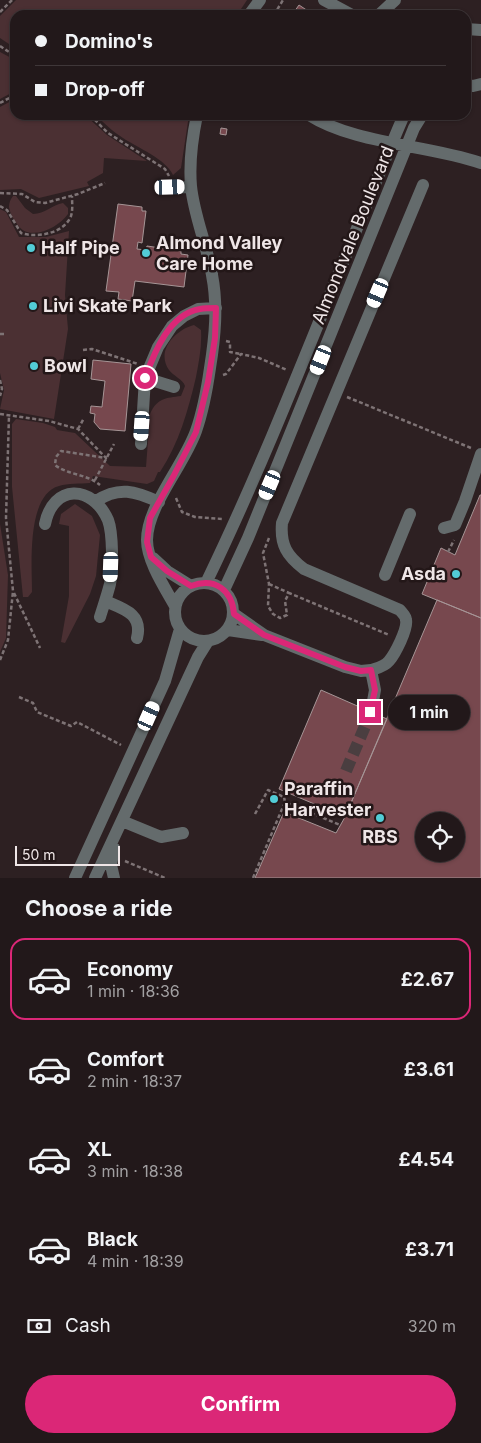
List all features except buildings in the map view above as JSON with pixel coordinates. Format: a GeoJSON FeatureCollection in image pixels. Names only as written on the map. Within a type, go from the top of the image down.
{"type":"FeatureCollection","features":[{"type":"Feature","properties":{"kind":"street"},"geometry":{"type":"LineString","coordinates":[[324,0],[346,8]]}},
{"type":"Feature","properties":{"kind":"street"},"geometry":{"type":"LineString","coordinates":[[384,10],[395,0]]}},
{"type":"Feature","properties":{"kind":"street"},"geometry":{"type":"LineString","coordinates":[[176,606],[159,577],[147,542],[150,518],[196,432],[208,382],[215,338],[216,308],[212,275],[191,187],[191,145],[196,120]]}},
{"type":"Feature","properties":{"kind":"street"},"geometry":{"type":"LineString","coordinates":[[320,120],[364,136],[462,156],[481,163]]}},
{"type":"Feature","properties":{"kind":"street","name":"Almondvale Boulevard"},"geometry":{"type":"LineString","coordinates":[[206,582],[230,532],[401,120]]}},
{"type":"Feature","properties":{"kind":"street","name":"Almondvale Boulevard"},"geometry":{"type":"LineString","coordinates":[[224,590],[248,538],[358,271],[414,128],[419,120]]}},
{"type":"Feature","properties":{"kind":"street"},"geometry":{"type":"LineString","coordinates":[[234,614],[264,635],[345,667],[361,671],[382,667],[389,661],[404,634],[407,621],[400,610],[304,569],[291,560],[286,550],[282,523],[422,185]]}},
{"type":"Feature","properties":{"kind":"street"},"geometry":{"type":"LineString","coordinates":[[166,188],[191,187]]}},
{"type":"Feature","properties":{"kind":"street"},"geometry":{"type":"LineString","coordinates":[[141,444],[147,373],[158,347],[172,326],[184,316],[198,309],[216,308]]}},
{"type":"Feature","properties":{"kind":"street"},"geometry":{"type":"LineString","coordinates":[[147,373],[174,387]]}},
{"type":"Feature","properties":{"kind":"street"},"geometry":{"type":"LineString","coordinates":[[444,528],[455,525],[465,501],[477,451]]}},
{"type":"Feature","properties":{"kind":"street"},"geometry":{"type":"LineString","coordinates":[[96,501],[108,493],[129,492],[159,502]]}},
{"type":"Feature","properties":{"kind":"street"},"geometry":{"type":"LineString","coordinates":[[45,524],[48,511],[55,500],[66,494],[80,493],[96,501],[108,520],[112,536],[110,582],[100,618]]}},
{"type":"Feature","properties":{"kind":"street"},"geometry":{"type":"LineString","coordinates":[[385,576],[410,514]]}},
{"type":"Feature","properties":{"kind":"street"},"geometry":{"type":"LineString","coordinates":[[151,557],[167,571],[191,586]]}},
{"type":"Feature","properties":{"kind":"street"},"geometry":{"type":"LineString","coordinates":[[206,582],[224,590],[230,597],[234,614],[232,623],[223,636],[208,642],[197,641],[180,629],[175,614],[176,606],[184,591],[191,586],[206,582]]}},
{"type":"Feature","properties":{"kind":"street"},"geometry":{"type":"LineString","coordinates":[[105,601],[134,617],[138,622],[139,631],[137,638]]}},
{"type":"Feature","properties":{"kind":"street"},"geometry":{"type":"LineString","coordinates":[[75,878],[166,681],[180,629]]}},
{"type":"Feature","properties":{"kind":"street"},"geometry":{"type":"LineString","coordinates":[[228,630],[264,635]]}},
{"type":"Feature","properties":{"kind":"street"},"geometry":{"type":"LineString","coordinates":[[95,878],[198,656],[208,642]]}},
{"type":"Feature","properties":{"kind":"street"},"geometry":{"type":"LineString","coordinates":[[370,712],[375,690],[371,670]]}},
{"type":"Feature","properties":{"kind":"street"},"geometry":{"type":"LineString","coordinates":[[122,821],[161,837],[183,834]]}},
{"type":"Feature","properties":{"kind":"street"},"geometry":{"type":"LineString","coordinates":[[114,878],[112,865],[115,836]]}},
{"type":"Feature","properties":{"kind":"path"},"geometry":{"type":"LineString","coordinates":[[0,12],[12,0]]}},
{"type":"Feature","properties":{"kind":"path"},"geometry":{"type":"LineString","coordinates":[[95,120],[108,133],[165,168],[169,175],[166,188]]}},
{"type":"Feature","properties":{"kind":"path"},"geometry":{"type":"LineString","coordinates":[[0,193],[22,194],[32,201],[41,204],[72,196],[105,182]]}},
{"type":"Feature","properties":{"kind":"path"},"geometry":{"type":"LineString","coordinates":[[0,206],[7,210],[21,233],[29,235],[45,234],[61,228],[67,222],[71,216],[72,196]]}},
{"type":"Feature","properties":{"kind":"path"},"geometry":{"type":"LineString","coordinates":[[52,205],[56,200]]}},
{"type":"Feature","properties":{"kind":"path"},"geometry":{"type":"LineString","coordinates":[[215,338],[230,342],[230,352],[259,358],[293,373]]}},
{"type":"Feature","properties":{"kind":"path"},"geometry":{"type":"LineString","coordinates":[[83,350],[92,349],[147,373]]}},
{"type":"Feature","properties":{"kind":"path"},"geometry":{"type":"LineString","coordinates":[[208,382],[226,374],[241,354]]}},
{"type":"Feature","properties":{"kind":"path"},"geometry":{"type":"LineString","coordinates":[[0,380],[2,389],[0,396]]}},
{"type":"Feature","properties":{"kind":"path"},"geometry":{"type":"LineString","coordinates":[[336,392],[477,451]]}},
{"type":"Feature","properties":{"kind":"path"},"geometry":{"type":"LineString","coordinates":[[0,414],[48,421],[78,429],[106,458]]}},
{"type":"Feature","properties":{"kind":"path"},"geometry":{"type":"LineString","coordinates":[[0,660],[8,640],[13,591],[6,518],[10,415]]}},
{"type":"Feature","properties":{"kind":"path"},"geometry":{"type":"LineString","coordinates":[[78,429],[84,418]]}},
{"type":"Feature","properties":{"kind":"path"},"geometry":{"type":"LineString","coordinates":[[94,480],[114,444]]}},
{"type":"Feature","properties":{"kind":"path"},"geometry":{"type":"LineString","coordinates":[[106,458],[66,452],[58,453],[55,460],[58,467],[94,480],[108,493]]}},
{"type":"Feature","properties":{"kind":"path"},"geometry":{"type":"LineString","coordinates":[[269,537],[263,553],[269,584],[268,606],[273,614],[280,618],[287,615],[284,601],[289,593]]}},
{"type":"Feature","properties":{"kind":"path"},"geometry":{"type":"LineString","coordinates":[[269,584],[392,637]]}},
{"type":"Feature","properties":{"kind":"path"},"geometry":{"type":"LineString","coordinates":[[13,591],[40,648]]}},
{"type":"Feature","properties":{"kind":"path"},"geometry":{"type":"LineString","coordinates":[[252,878],[285,802],[284,797],[268,790],[255,814]]}},
{"type":"Feature","properties":{"kind":"path"},"geometry":{"type":"LineString","coordinates":[[285,802],[340,825]]}},
{"type":"Feature","properties":{"kind":"shaded area"},"geometry":{"type":"Polygon","coordinates":[[[16,0],[247,0],[240,10],[10,10],[10,45],[0,38],[0,16],[16,0]]]}},
{"type":"Feature","properties":{"kind":"shaded area"},"geometry":{"type":"Polygon","coordinates":[[[0,52],[10,57],[10,94],[0,99],[0,52]]]}},
{"type":"Feature","properties":{"kind":"shaded area"},"geometry":{"type":"Polygon","coordinates":[[[10,102],[10,120],[90,120],[107,135],[147,161],[104,158],[103,173],[87,182],[89,186],[39,198],[21,189],[0,190],[0,107],[10,102]]]}},
{"type":"Feature","properties":{"kind":"shaded area"},"geometry":{"type":"Polygon","coordinates":[[[101,120],[188,120],[181,168],[173,175],[158,159],[119,136],[101,120]]]}},
{"type":"Feature","properties":{"kind":"shaded area"},"geometry":{"type":"Polygon","coordinates":[[[13,196],[16,196],[25,208],[33,214],[41,213],[63,203],[68,208],[68,214],[50,229],[33,233],[27,232],[15,222],[11,214],[9,206],[13,196]]]}},
{"type":"Feature","properties":{"kind":"shaded area","name":"Livi Skate Park"},"geometry":{"type":"Polygon","coordinates":[[[0,209],[6,212],[19,237],[46,237],[69,231],[65,295],[68,329],[54,419],[0,409],[4,390],[0,373],[0,209]]]}},
{"type":"Feature","properties":{"kind":"shaded area"},"geometry":{"type":"Polygon","coordinates":[[[194,325],[201,330],[201,348],[196,377],[182,426],[167,461],[160,472],[158,472],[154,481],[147,484],[93,476],[90,483],[63,485],[48,492],[41,503],[33,533],[32,592],[28,597],[23,597],[12,487],[12,424],[16,419],[43,423],[55,427],[57,430],[75,433],[110,466],[146,467],[150,414],[162,400],[181,396],[185,386],[169,370],[165,362],[166,348],[181,331],[194,325]]]}},
{"type":"Feature","properties":{"kind":"shaded area"},"geometry":{"type":"Polygon","coordinates":[[[75,504],[92,516],[100,535],[96,576],[90,594],[65,643],[61,642],[69,596],[69,526],[59,524],[61,514],[75,504]]]}},
{"type":"Feature","properties":{"kind":"shaded area"},"geometry":{"type":"Polygon","coordinates":[[[0,524],[8,575],[6,638],[0,652],[0,524]]]}},
{"type":"Feature","properties":{"kind":"tunnel"},"geometry":{"type":"LineString","coordinates":[[346,771],[371,712]]}},
{"type":"Feature","properties":{"kind":"place","name":"Half Pipe"},"geometry":{"type":"Point","coordinates":[31,248]}},
{"type":"Feature","properties":{"kind":"place","name":"Almond Valley Care Home"},"geometry":{"type":"Point","coordinates":[146,253]}},
{"type":"Feature","properties":{"kind":"place","name":"Livi Skate Park"},"geometry":{"type":"Point","coordinates":[33,306]}},
{"type":"Feature","properties":{"kind":"place","name":"Bowl"},"geometry":{"type":"Point","coordinates":[34,366]}},
{"type":"Feature","properties":{"kind":"place","name":"Asda"},"geometry":{"type":"Point","coordinates":[456,574]}},
{"type":"Feature","properties":{"kind":"place","name":"Paraffin Harvester"},"geometry":{"type":"Point","coordinates":[274,799]}},
{"type":"Feature","properties":{"kind":"place","name":"RBS"},"geometry":{"type":"Point","coordinates":[380,818]}},
{"type":"Feature","properties":{"kind":"route"},"geometry":{"type":"LineString","coordinates":[[145,378],[158,347],[172,326],[184,316],[198,309],[216,308],[215,338],[208,382],[196,432],[150,518],[147,542],[151,557],[167,571],[191,586],[206,582],[224,590],[230,597],[234,614],[264,635],[345,667],[361,671],[371,670],[375,690],[370,712]]}}]}
